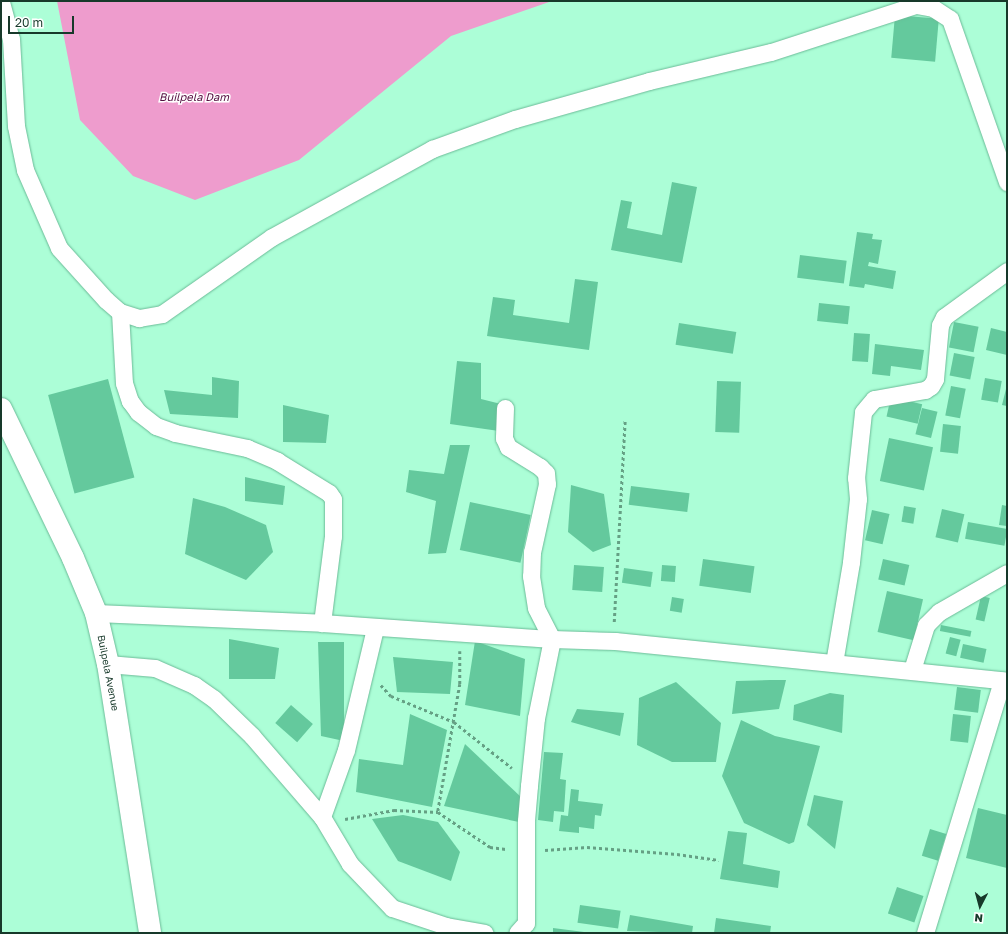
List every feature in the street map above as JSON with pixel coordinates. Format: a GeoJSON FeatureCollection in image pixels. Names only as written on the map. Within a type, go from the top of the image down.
{"type":"FeatureCollection","features":[{"type":"Feature","properties":{"kind":"street"},"geometry":{"type":"LineString","coordinates":[[1,2],[11,39],[16,126],[25,170],[59,248],[106,300],[120,312],[139,318],[162,314],[272,237],[432,149],[515,119],[649,81],[771,52],[916,5],[933,8],[950,19],[1007,182]]}},
{"type":"Feature","properties":{"kind":"street"},"geometry":{"type":"LineString","coordinates":[[834,663],[851,562],[858,499],[856,478],[863,412],[874,399],[925,390],[931,386],[935,379],[940,325],[944,317],[1007,271]]}},
{"type":"Feature","properties":{"kind":"street"},"geometry":{"type":"LineString","coordinates":[[120,312],[124,383],[130,401],[138,412],[156,426],[175,433],[247,448],[277,461],[329,493],[333,499],[332,536],[322,623]]}},
{"type":"Feature","properties":{"kind":"street"},"geometry":{"type":"LineString","coordinates":[[505,408],[504,438],[508,447],[540,467],[546,473],[547,484],[532,552],[531,576],[536,608],[552,639],[536,718],[529,786],[526,821],[526,923],[517,933]]}},
{"type":"Feature","properties":{"kind":"street","name":"Builpela Avenue"},"geometry":{"type":"LineString","coordinates":[[1,409],[73,558],[96,613],[108,664],[150,933]]}},
{"type":"Feature","properties":{"kind":"street"},"geometry":{"type":"LineString","coordinates":[[912,670],[926,625],[935,616],[1007,573]]}},
{"type":"Feature","properties":{"kind":"street"},"geometry":{"type":"LineString","coordinates":[[96,613],[322,623],[375,628],[552,639],[614,641],[771,659],[912,670],[1005,681],[925,933]]}},
{"type":"Feature","properties":{"kind":"street"},"geometry":{"type":"LineString","coordinates":[[324,820],[346,750],[375,628]]}},
{"type":"Feature","properties":{"kind":"street"},"geometry":{"type":"LineString","coordinates":[[108,664],[154,668],[194,685],[214,699],[252,736],[324,820],[350,864],[392,908],[446,926],[484,933]]}},
{"type":"Feature","properties":{"kind":"path"},"geometry":{"type":"LineString","coordinates":[[614,641],[614,607],[625,420]]}},
{"type":"Feature","properties":{"kind":"path"},"geometry":{"type":"LineString","coordinates":[[367,660],[372,675],[391,696],[454,722],[497,754],[529,786]]}},
{"type":"Feature","properties":{"kind":"path"},"geometry":{"type":"LineString","coordinates":[[324,820],[394,810],[438,812]]}},
{"type":"Feature","properties":{"kind":"water","name":"Builpela Dam"},"geometry":{"type":"Polygon","coordinates":[[[57,1],[552,1],[451,36],[299,160],[195,200],[133,176],[80,120],[57,1]]]}},
{"type":"Feature","properties":{"kind":"building"},"geometry":{"type":"Polygon","coordinates":[[[895,15],[939,19],[935,62],[891,58],[895,15]]]}},
{"type":"Feature","properties":{"kind":"building"},"geometry":{"type":"Polygon","coordinates":[[[672,182],[697,187],[682,263],[611,250],[621,200],[632,202],[627,228],[662,235],[672,182]]]}},
{"type":"Feature","properties":{"kind":"building"},"geometry":{"type":"Polygon","coordinates":[[[857,232],[873,234],[872,239],[882,240],[878,264],[869,262],[868,266],[896,271],[893,289],[865,284],[864,288],[849,286],[857,232]]]}},
{"type":"Feature","properties":{"kind":"building"},"geometry":{"type":"Polygon","coordinates":[[[800,255],[847,261],[844,284],[797,278],[800,255]]]}},
{"type":"Feature","properties":{"kind":"building"},"geometry":{"type":"Polygon","coordinates":[[[575,279],[598,282],[589,350],[487,336],[493,297],[515,300],[513,315],[569,323],[575,279]]]}},
{"type":"Feature","properties":{"kind":"building"},"geometry":{"type":"Polygon","coordinates":[[[819,303],[850,306],[848,324],[817,321],[819,303]]]}},
{"type":"Feature","properties":{"kind":"building"},"geometry":{"type":"Polygon","coordinates":[[[954,322],[979,327],[974,352],[949,348],[954,322]]]}},
{"type":"Feature","properties":{"kind":"building"},"geometry":{"type":"Polygon","coordinates":[[[679,323],[736,332],[733,354],[676,345],[679,323]]]}},
{"type":"Feature","properties":{"kind":"building"},"geometry":{"type":"Polygon","coordinates":[[[991,328],[1007,332],[1007,355],[986,350],[991,328]]]}},
{"type":"Feature","properties":{"kind":"building"},"geometry":{"type":"Polygon","coordinates":[[[854,333],[870,334],[868,362],[852,361],[854,333]]]}},
{"type":"Feature","properties":{"kind":"building"},"geometry":{"type":"Polygon","coordinates":[[[875,344],[924,350],[921,370],[891,366],[890,376],[872,374],[875,344]]]}},
{"type":"Feature","properties":{"kind":"building"},"geometry":{"type":"Polygon","coordinates":[[[954,353],[975,357],[970,380],[950,376],[954,353]]]}},
{"type":"Feature","properties":{"kind":"building"},"geometry":{"type":"Polygon","coordinates":[[[457,361],[481,363],[481,399],[501,404],[499,431],[450,424],[457,361]]]}},
{"type":"Feature","properties":{"kind":"building"},"geometry":{"type":"Polygon","coordinates":[[[212,377],[239,381],[238,418],[170,414],[164,390],[212,395],[212,377]]]}},
{"type":"Feature","properties":{"kind":"building"},"geometry":{"type":"Polygon","coordinates":[[[985,378],[1002,381],[998,403],[981,400],[985,378]]]}},
{"type":"Feature","properties":{"kind":"building"},"geometry":{"type":"Polygon","coordinates":[[[108,379],[134,478],[75,494],[48,395],[108,379]]]}},
{"type":"Feature","properties":{"kind":"building"},"geometry":{"type":"Polygon","coordinates":[[[717,381],[741,382],[739,433],[715,432],[717,381]]]}},
{"type":"Feature","properties":{"kind":"building"},"geometry":{"type":"Polygon","coordinates":[[[1007,385],[1007,406],[1002,405],[1007,385]]]}},
{"type":"Feature","properties":{"kind":"building"},"geometry":{"type":"Polygon","coordinates":[[[951,386],[966,389],[960,418],[945,415],[951,386]]]}},
{"type":"Feature","properties":{"kind":"building"},"geometry":{"type":"Polygon","coordinates":[[[891,397],[922,404],[918,424],[887,416],[891,397]]]}},
{"type":"Feature","properties":{"kind":"building"},"geometry":{"type":"Polygon","coordinates":[[[283,405],[329,415],[326,443],[283,442],[283,405]]]}},
{"type":"Feature","properties":{"kind":"building"},"geometry":{"type":"Polygon","coordinates":[[[922,408],[938,412],[931,438],[915,434],[922,408]]]}},
{"type":"Feature","properties":{"kind":"building"},"geometry":{"type":"Polygon","coordinates":[[[943,424],[961,426],[958,454],[940,452],[943,424]]]}},
{"type":"Feature","properties":{"kind":"building"},"geometry":{"type":"Polygon","coordinates":[[[889,438],[933,447],[924,490],[880,481],[889,438]]]}},
{"type":"Feature","properties":{"kind":"building"},"geometry":{"type":"Polygon","coordinates":[[[450,445],[470,445],[446,553],[428,554],[436,501],[406,492],[409,470],[444,474],[450,445]]]}},
{"type":"Feature","properties":{"kind":"building"},"geometry":{"type":"Polygon","coordinates":[[[245,477],[285,486],[283,505],[245,501],[245,477]]]}},
{"type":"Feature","properties":{"kind":"building"},"geometry":{"type":"Polygon","coordinates":[[[571,485],[604,494],[611,545],[593,552],[568,532],[571,485]]]}},
{"type":"Feature","properties":{"kind":"building"},"geometry":{"type":"Polygon","coordinates":[[[631,486],[690,493],[687,512],[629,505],[631,486]]]}},
{"type":"Feature","properties":{"kind":"building"},"geometry":{"type":"Polygon","coordinates":[[[193,498],[225,507],[266,525],[273,552],[246,580],[185,554],[193,498]]]}},
{"type":"Feature","properties":{"kind":"building"},"geometry":{"type":"Polygon","coordinates":[[[470,502],[531,515],[520,563],[460,550],[470,502]]]}},
{"type":"Feature","properties":{"kind":"building"},"geometry":{"type":"Polygon","coordinates":[[[1002,505],[1007,506],[1007,526],[999,525],[1002,505]]]}},
{"type":"Feature","properties":{"kind":"building"},"geometry":{"type":"Polygon","coordinates":[[[904,506],[916,508],[913,524],[901,522],[904,506]]]}},
{"type":"Feature","properties":{"kind":"building"},"geometry":{"type":"Polygon","coordinates":[[[942,509],[964,514],[958,542],[935,537],[942,509]]]}},
{"type":"Feature","properties":{"kind":"building"},"geometry":{"type":"Polygon","coordinates":[[[872,510],[890,514],[883,544],[865,540],[872,510]]]}},
{"type":"Feature","properties":{"kind":"building"},"geometry":{"type":"Polygon","coordinates":[[[968,522],[1007,529],[1004,546],[965,539],[968,522]]]}},
{"type":"Feature","properties":{"kind":"building"},"geometry":{"type":"Polygon","coordinates":[[[703,559],[754,566],[751,593],[699,586],[703,559]]]}},
{"type":"Feature","properties":{"kind":"building"},"geometry":{"type":"Polygon","coordinates":[[[883,559],[909,565],[905,586],[878,579],[883,559]]]}},
{"type":"Feature","properties":{"kind":"building"},"geometry":{"type":"Polygon","coordinates":[[[574,565],[604,567],[602,592],[572,590],[574,565]]]}},
{"type":"Feature","properties":{"kind":"building"},"geometry":{"type":"Polygon","coordinates":[[[662,565],[676,566],[675,582],[661,581],[662,565]]]}},
{"type":"Feature","properties":{"kind":"building"},"geometry":{"type":"Polygon","coordinates":[[[624,568],[653,572],[651,587],[622,583],[624,568]]]}},
{"type":"Feature","properties":{"kind":"building"},"geometry":{"type":"Polygon","coordinates":[[[887,591],[923,599],[914,640],[878,632],[887,591]]]}},
{"type":"Feature","properties":{"kind":"building"},"geometry":{"type":"Polygon","coordinates":[[[981,596],[990,598],[984,621],[976,619],[981,596]]]}},
{"type":"Feature","properties":{"kind":"building"},"geometry":{"type":"Polygon","coordinates":[[[672,597],[684,599],[682,613],[670,611],[672,597]]]}},
{"type":"Feature","properties":{"kind":"building"},"geometry":{"type":"Polygon","coordinates":[[[941,625],[971,631],[970,637],[940,631],[941,625]]]}},
{"type":"Feature","properties":{"kind":"building"},"geometry":{"type":"Polygon","coordinates":[[[950,637],[961,640],[956,656],[946,653],[950,637]]]}},
{"type":"Feature","properties":{"kind":"building"},"geometry":{"type":"Polygon","coordinates":[[[229,639],[279,648],[275,679],[229,679],[229,639]]]}},
{"type":"Feature","properties":{"kind":"building"},"geometry":{"type":"Polygon","coordinates":[[[475,641],[525,659],[520,716],[465,705],[475,641]]]}},
{"type":"Feature","properties":{"kind":"building"},"geometry":{"type":"Polygon","coordinates":[[[318,642],[344,642],[344,741],[321,736],[318,642]]]}},
{"type":"Feature","properties":{"kind":"building"},"geometry":{"type":"Polygon","coordinates":[[[963,644],[986,649],[984,663],[960,658],[963,644]]]}},
{"type":"Feature","properties":{"kind":"building"},"geometry":{"type":"Polygon","coordinates":[[[393,657],[453,662],[450,694],[397,692],[393,657]]]}},
{"type":"Feature","properties":{"kind":"building"},"geometry":{"type":"Polygon","coordinates":[[[786,680],[779,709],[732,714],[736,681],[786,680]]]}},
{"type":"Feature","properties":{"kind":"building"},"geometry":{"type":"Polygon","coordinates":[[[676,682],[721,723],[716,762],[672,762],[637,745],[639,698],[676,682]]]}},
{"type":"Feature","properties":{"kind":"building"},"geometry":{"type":"Polygon","coordinates":[[[957,687],[981,690],[978,713],[954,710],[957,687]]]}},
{"type":"Feature","properties":{"kind":"building"},"geometry":{"type":"Polygon","coordinates":[[[830,693],[844,695],[842,733],[793,720],[794,705],[830,693]]]}},
{"type":"Feature","properties":{"kind":"building"},"geometry":{"type":"Polygon","coordinates":[[[291,705],[313,724],[297,742],[275,723],[291,705]]]}},
{"type":"Feature","properties":{"kind":"building"},"geometry":{"type":"Polygon","coordinates":[[[577,709],[624,713],[620,736],[571,722],[577,709]]]}},
{"type":"Feature","properties":{"kind":"building"},"geometry":{"type":"Polygon","coordinates":[[[410,714],[447,730],[432,807],[356,792],[359,759],[403,765],[410,714]]]}},
{"type":"Feature","properties":{"kind":"building"},"geometry":{"type":"Polygon","coordinates":[[[953,714],[971,716],[968,743],[950,741],[953,714]]]}},
{"type":"Feature","properties":{"kind":"building"},"geometry":{"type":"Polygon","coordinates":[[[741,720],[775,736],[820,746],[794,842],[789,844],[744,823],[722,776],[741,720]]]}},
{"type":"Feature","properties":{"kind":"building"},"geometry":{"type":"Polygon","coordinates":[[[465,744],[522,798],[519,822],[444,806],[465,744]]]}},
{"type":"Feature","properties":{"kind":"building"},"geometry":{"type":"Polygon","coordinates":[[[544,752],[563,753],[560,779],[566,780],[564,812],[554,811],[553,822],[538,820],[544,752]]]}},
{"type":"Feature","properties":{"kind":"building"},"geometry":{"type":"Polygon","coordinates":[[[571,789],[579,790],[578,801],[603,804],[601,816],[595,815],[594,829],[579,827],[579,833],[559,831],[561,815],[568,816],[571,789]]]}},
{"type":"Feature","properties":{"kind":"building"},"geometry":{"type":"Polygon","coordinates":[[[814,795],[843,801],[835,849],[807,825],[814,795]]]}},
{"type":"Feature","properties":{"kind":"building"},"geometry":{"type":"Polygon","coordinates":[[[978,808],[1007,815],[1007,868],[966,858],[978,808]]]}},
{"type":"Feature","properties":{"kind":"building"},"geometry":{"type":"Polygon","coordinates":[[[403,815],[438,822],[460,852],[451,881],[398,861],[372,819],[403,815]]]}},
{"type":"Feature","properties":{"kind":"building"},"geometry":{"type":"Polygon","coordinates":[[[930,829],[946,834],[938,861],[922,856],[930,829]]]}},
{"type":"Feature","properties":{"kind":"building"},"geometry":{"type":"Polygon","coordinates":[[[728,831],[747,833],[743,864],[780,871],[778,888],[720,879],[728,831]]]}},
{"type":"Feature","properties":{"kind":"building"},"geometry":{"type":"Polygon","coordinates":[[[897,887],[923,896],[914,923],[888,913],[897,887]]]}},
{"type":"Feature","properties":{"kind":"building"},"geometry":{"type":"Polygon","coordinates":[[[580,905],[621,911],[618,929],[577,923],[580,905]]]}},
{"type":"Feature","properties":{"kind":"building"},"geometry":{"type":"Polygon","coordinates":[[[630,915],[693,926],[692,933],[627,931],[630,915]]]}},
{"type":"Feature","properties":{"kind":"building"},"geometry":{"type":"Polygon","coordinates":[[[716,918],[771,926],[770,933],[714,933],[716,918]]]}},
{"type":"Feature","properties":{"kind":"building"},"geometry":{"type":"Polygon","coordinates":[[[553,928],[584,932],[584,933],[553,933],[553,928]]]}}]}
